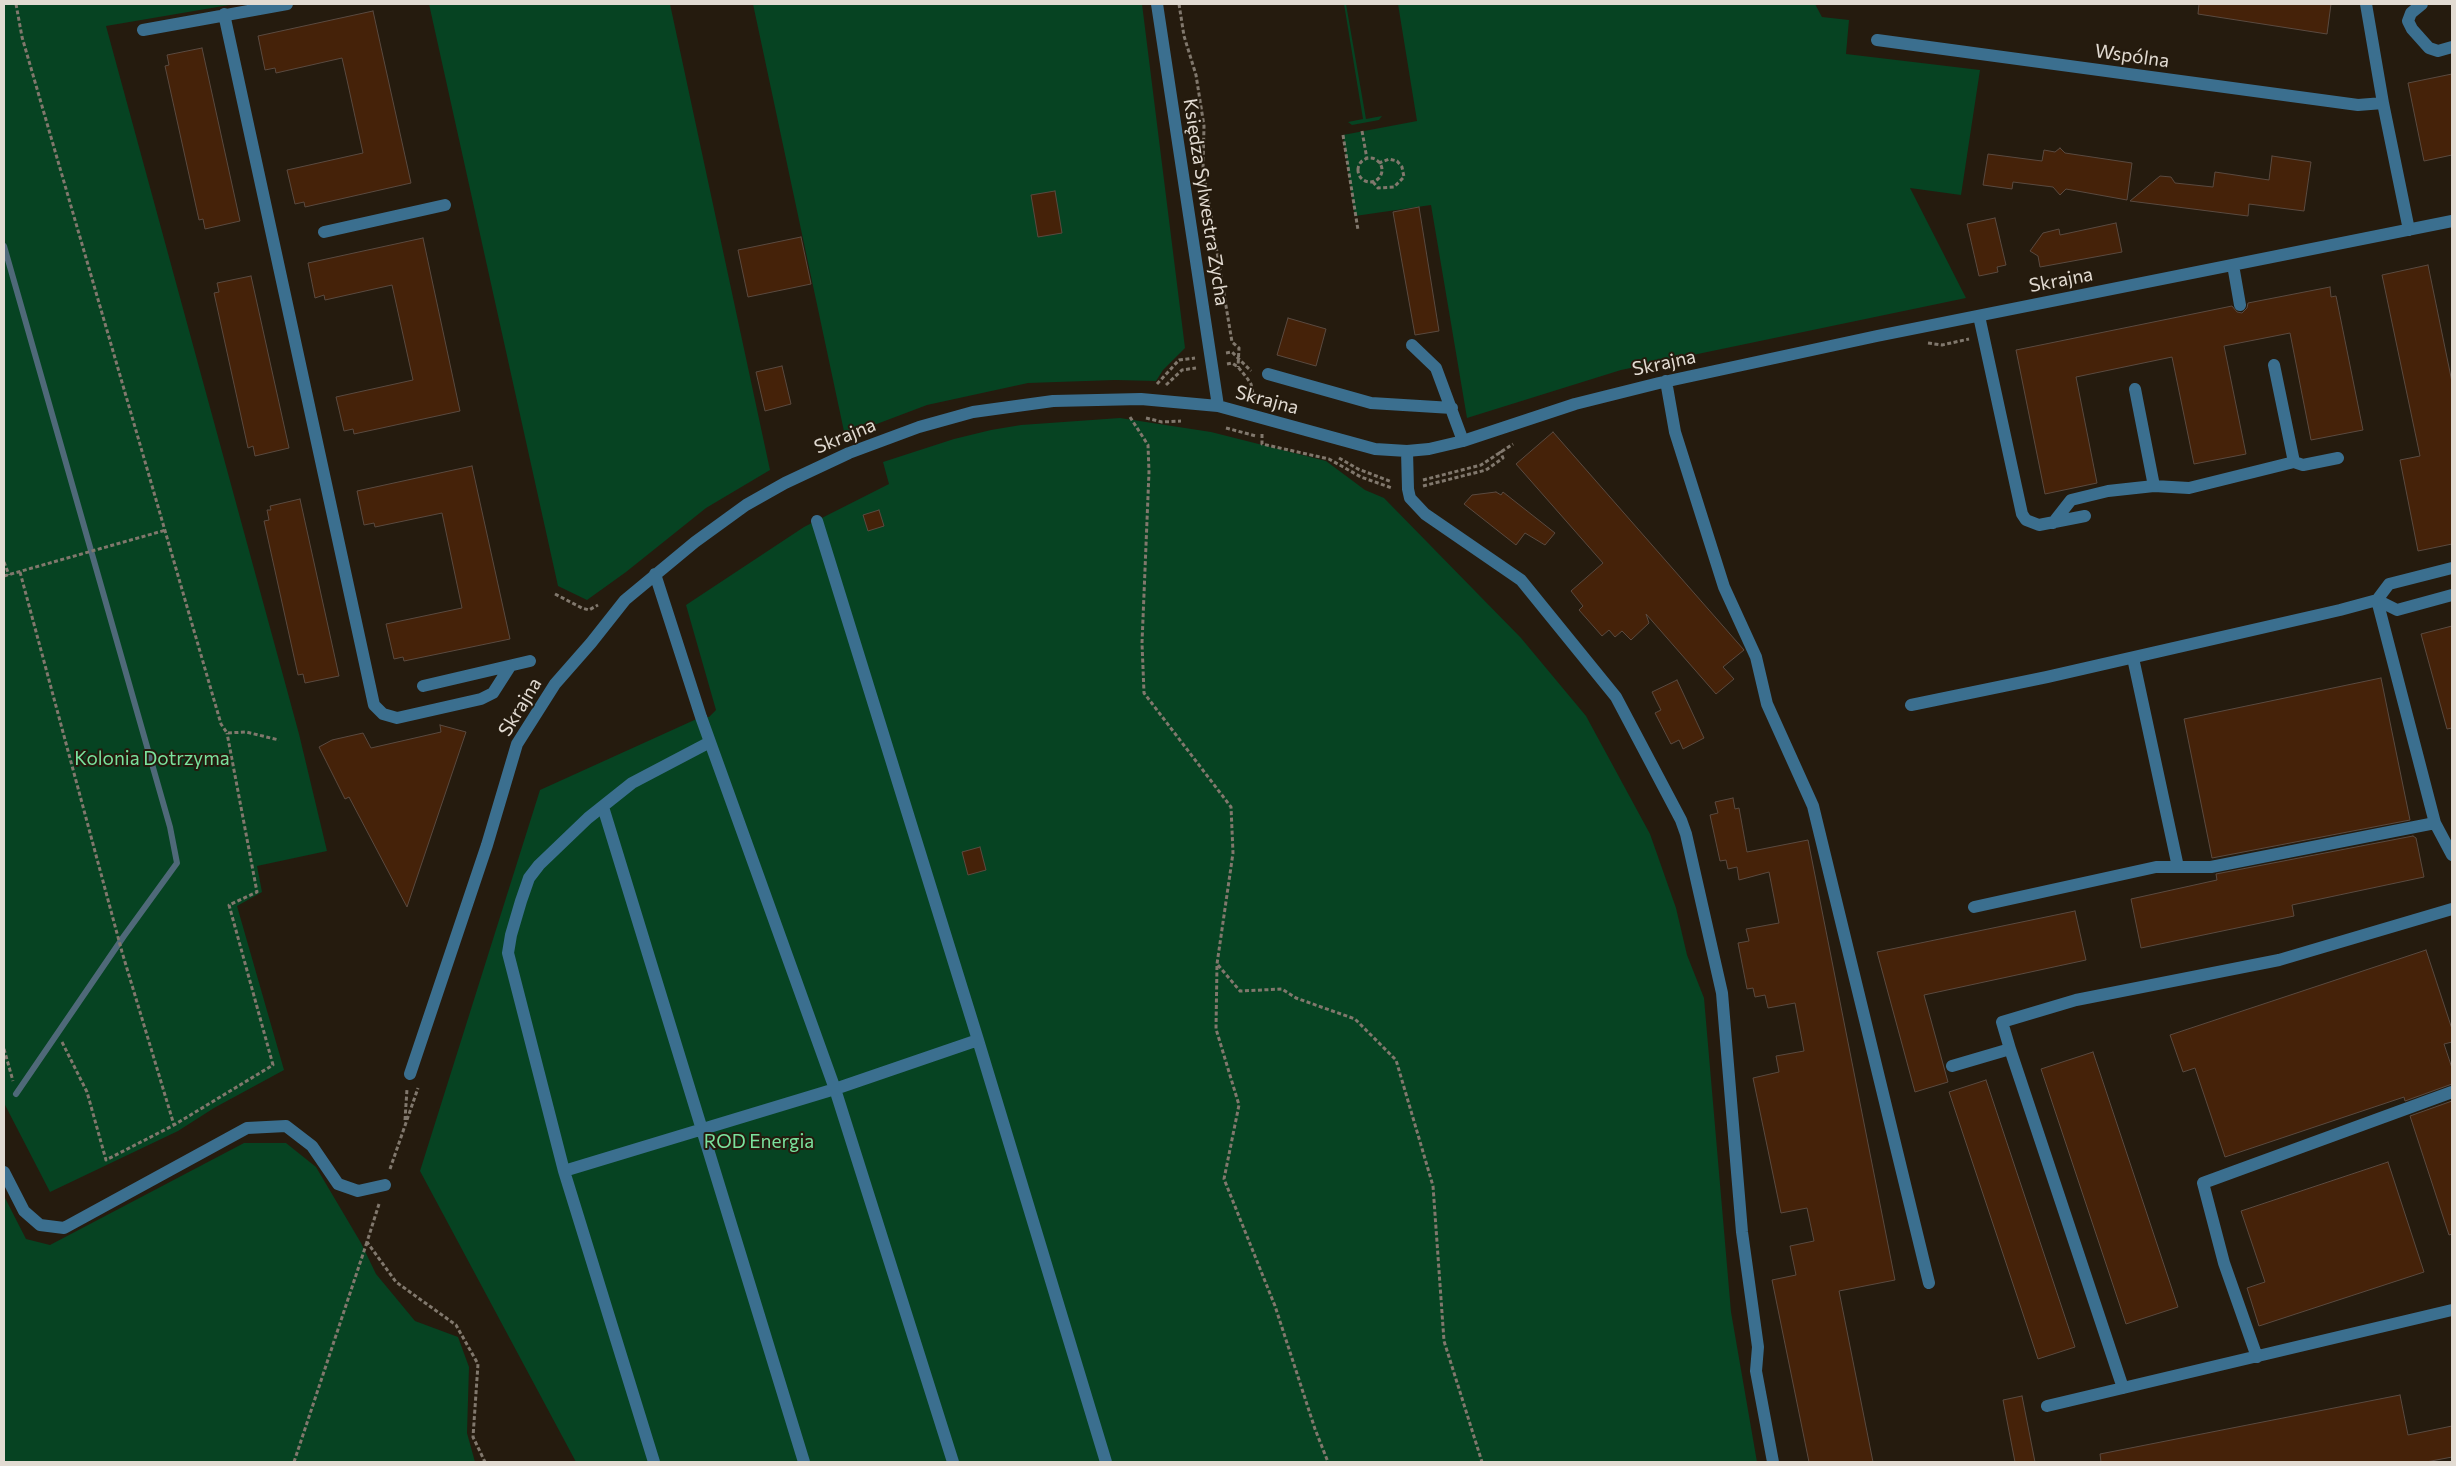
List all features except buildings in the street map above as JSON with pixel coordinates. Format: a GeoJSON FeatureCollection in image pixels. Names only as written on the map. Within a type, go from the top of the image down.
{"type":"FeatureCollection","features":[{"type":"Feature","properties":{"kind":"street"},"geometry":{"type":"LineString","coordinates":[[143,30],[288,4]]}},
{"type":"Feature","properties":{"kind":"street","name":"Księdza Sylwestra Zycha"},"geometry":{"type":"LineString","coordinates":[[1157,4],[1218,406]]}},
{"type":"Feature","properties":{"kind":"street"},"geometry":{"type":"LineString","coordinates":[[2366,4],[2383,103],[2409,230]]}},
{"type":"Feature","properties":{"kind":"street"},"geometry":{"type":"LineString","coordinates":[[2422,4],[2410,13],[2408,21],[2412,29],[2429,48],[2438,51],[2452,47]]}},
{"type":"Feature","properties":{"kind":"street"},"geometry":{"type":"LineString","coordinates":[[224,14],[374,705],[383,714],[397,718],[480,699],[493,693],[509,668]]}},
{"type":"Feature","properties":{"kind":"street","name":"Wspólna"},"geometry":{"type":"LineString","coordinates":[[1877,40],[2358,105],[2383,103]]}},
{"type":"Feature","properties":{"kind":"street"},"geometry":{"type":"LineString","coordinates":[[324,232],[445,205]]}},
{"type":"Feature","properties":{"kind":"street","name":"Skrajna"},"geometry":{"type":"LineString","coordinates":[[410,1074],[487,845],[517,744],[555,684],[625,600],[655,574],[724,520],[785,483],[849,452],[919,427],[973,412],[1053,401],[1141,398],[1218,406],[1375,449],[1407,452],[1429,449],[1463,441],[1575,404],[1666,382],[2233,265],[2409,230],[2452,225]]}},
{"type":"Feature","properties":{"kind":"street"},"geometry":{"type":"LineString","coordinates":[[2233,265],[2240,305]]}},
{"type":"Feature","properties":{"kind":"street"},"geometry":{"type":"LineString","coordinates":[[1979,316],[2022,514],[2026,520],[2039,525],[2085,516]]}},
{"type":"Feature","properties":{"kind":"street"},"geometry":{"type":"LineString","coordinates":[[1412,345],[1436,368],[1463,441]]}},
{"type":"Feature","properties":{"kind":"street"},"geometry":{"type":"LineString","coordinates":[[2274,366],[2294,462]]}},
{"type":"Feature","properties":{"kind":"street"},"geometry":{"type":"LineString","coordinates":[[1268,374],[1371,403],[1452,408]]}},
{"type":"Feature","properties":{"kind":"street"},"geometry":{"type":"LineString","coordinates":[[1666,382],[1675,432],[1724,587],[1756,658],[1767,704],[1813,806],[1929,1283]]}},
{"type":"Feature","properties":{"kind":"street"},"geometry":{"type":"LineString","coordinates":[[2135,389],[2154,486]]}},
{"type":"Feature","properties":{"kind":"street"},"geometry":{"type":"LineString","coordinates":[[1407,452],[1410,498],[1425,514],[1522,580],[1616,697],[1681,820],[1686,834],[1722,993],[1742,1232],[1758,1347],[1756,1371],[1773,1462]]}},
{"type":"Feature","properties":{"kind":"street"},"geometry":{"type":"LineString","coordinates":[[2053,523],[2071,500],[2108,491],[2154,486],[2189,488],[2294,462],[2303,465],[2338,458]]}},
{"type":"Feature","properties":{"kind":"street"},"geometry":{"type":"LineString","coordinates":[[817,521],[978,1040],[1106,1462]]}},
{"type":"Feature","properties":{"kind":"street"},"geometry":{"type":"LineString","coordinates":[[1911,705],[2132,658],[2377,600],[2389,584],[2452,568]]}},
{"type":"Feature","properties":{"kind":"street"},"geometry":{"type":"LineString","coordinates":[[655,574],[710,742],[835,1090],[953,1462]]}},
{"type":"Feature","properties":{"kind":"street"},"geometry":{"type":"LineString","coordinates":[[2377,600],[2397,610],[2452,595]]}},
{"type":"Feature","properties":{"kind":"street"},"geometry":{"type":"LineString","coordinates":[[2377,600],[2435,823],[2452,855]]}},
{"type":"Feature","properties":{"kind":"street"},"geometry":{"type":"LineString","coordinates":[[2132,658],[2178,867]]}},
{"type":"Feature","properties":{"kind":"street"},"geometry":{"type":"LineString","coordinates":[[422,686],[509,668],[530,661]]}},
{"type":"Feature","properties":{"kind":"street"},"geometry":{"type":"LineString","coordinates":[[654,1462],[564,1171],[508,953],[511,935],[529,878],[539,865],[602,807],[632,783],[710,742]]}},
{"type":"Feature","properties":{"kind":"street"},"geometry":{"type":"LineString","coordinates":[[602,807],[804,1462]]}},
{"type":"Feature","properties":{"kind":"street"},"geometry":{"type":"LineString","coordinates":[[1974,906],[2156,867],[2210,868],[2435,823]]}},
{"type":"Feature","properties":{"kind":"street"},"geometry":{"type":"LineString","coordinates":[[2123,1388],[2002,1022],[2076,1000],[2279,960],[2452,909]]}},
{"type":"Feature","properties":{"kind":"street"},"geometry":{"type":"LineString","coordinates":[[564,1171],[835,1090],[978,1040]]}},
{"type":"Feature","properties":{"kind":"street"},"geometry":{"type":"LineString","coordinates":[[1952,1066],[2010,1049]]}},
{"type":"Feature","properties":{"kind":"street"},"geometry":{"type":"LineString","coordinates":[[2257,1357],[2224,1263],[2203,1183],[2452,1092]]}},
{"type":"Feature","properties":{"kind":"street"},"geometry":{"type":"LineString","coordinates":[[4,1172],[24,1211],[40,1225],[64,1228],[247,1128],[286,1126],[312,1146],[338,1184],[358,1191],[385,1185]]}},
{"type":"Feature","properties":{"kind":"street"},"geometry":{"type":"LineString","coordinates":[[2047,1406],[2452,1310]]}},
{"type":"Feature","properties":{"kind":"path"},"geometry":{"type":"LineString","coordinates":[[16,4],[22,37],[221,724],[227,733],[257,892],[230,905],[273,1065],[174,1125],[106,1160],[87,1092],[62,1042]]}},
{"type":"Feature","properties":{"kind":"path"},"geometry":{"type":"LineString","coordinates":[[1179,4],[1184,36],[1196,75],[1204,126],[1203,168],[1232,342],[1239,348],[1238,367]]}},
{"type":"Feature","properties":{"kind":"path"},"geometry":{"type":"LineString","coordinates":[[1362,131],[1367,159]]}},
{"type":"Feature","properties":{"kind":"path"},"geometry":{"type":"LineString","coordinates":[[1343,134],[1358,230]]}},
{"type":"Feature","properties":{"kind":"path"},"geometry":{"type":"LineString","coordinates":[[1367,159],[1372,159],[1379,163],[1382,174],[1373,182],[1367,182],[1359,174],[1359,166],[1367,159]]}},
{"type":"Feature","properties":{"kind":"path"},"geometry":{"type":"LineString","coordinates":[[1373,182],[1378,188],[1394,187],[1404,177],[1402,167],[1397,161],[1389,159],[1379,163]]}},
{"type":"Feature","properties":{"kind":"path"},"geometry":{"type":"LineString","coordinates":[[1129,415],[1148,445],[1149,482],[1142,643],[1144,693],[1231,807],[1232,853],[1217,964],[1216,1029],[1239,1105],[1224,1179],[1275,1306],[1315,1429],[1328,1462]]}},
{"type":"Feature","properties":{"kind":"path"},"geometry":{"type":"LineString","coordinates":[[4,576],[166,530]]}},
{"type":"Feature","properties":{"kind":"path"},"geometry":{"type":"LineString","coordinates":[[4,562],[8,575]]}},
{"type":"Feature","properties":{"kind":"path"},"geometry":{"type":"LineString","coordinates":[[20,572],[122,952],[174,1125]]}},
{"type":"Feature","properties":{"kind":"path"},"geometry":{"type":"LineString","coordinates":[[227,733],[246,732],[279,740]]}},
{"type":"Feature","properties":{"kind":"path"},"geometry":{"type":"LineString","coordinates":[[1217,964],[1240,991],[1282,989],[1296,998],[1355,1019],[1396,1060],[1433,1186],[1444,1341],[1482,1462]]}},
{"type":"Feature","properties":{"kind":"path"},"geometry":{"type":"LineString","coordinates":[[4,1049],[13,1081]]}},
{"type":"Feature","properties":{"kind":"path"},"geometry":{"type":"LineString","coordinates":[[294,1462],[405,1123],[410,1074]]}},
{"type":"Feature","properties":{"kind":"path"},"geometry":{"type":"LineString","coordinates":[[367,1242],[396,1282],[456,1325],[478,1364],[473,1437],[485,1462]]}},
{"type":"Feature","properties":{"kind":"green space","name":"Kolonia Dotrzyma"},"geometry":{"type":"Polygon","coordinates":[[[4,4],[235,4],[106,26],[299,734],[327,851],[257,866],[262,892],[237,906],[284,1070],[214,1108],[178,1131],[50,1192],[4,1103],[4,4]]]}},
{"type":"Feature","properties":{"kind":"green space"},"geometry":{"type":"Polygon","coordinates":[[[429,4],[670,4],[770,470],[706,508],[626,572],[587,600],[558,586],[429,4]]]}},
{"type":"Feature","properties":{"kind":"green space"},"geometry":{"type":"Polygon","coordinates":[[[753,4],[1142,4],[1185,348],[1163,370],[1156,381],[1115,380],[1028,383],[927,405],[845,436],[753,4]]]}},
{"type":"Feature","properties":{"kind":"green space"},"geometry":{"type":"Polygon","coordinates":[[[1344,4],[1346,4],[1366,119],[1382,116],[1379,120],[1352,125],[1348,122],[1363,119],[1344,4]]]}},
{"type":"Feature","properties":{"kind":"green space"},"geometry":{"type":"Polygon","coordinates":[[[1398,4],[1815,4],[1822,17],[1849,20],[1846,54],[1980,70],[1961,195],[1910,188],[1966,298],[1621,370],[1467,418],[1431,205],[1355,216],[1343,135],[1417,121],[1398,4]]]}},
{"type":"Feature","properties":{"kind":"green space","name":"ROD Energia"},"geometry":{"type":"Polygon","coordinates":[[[1120,418],[1211,432],[1326,461],[1365,490],[1384,498],[1521,638],[1586,716],[1650,834],[1676,908],[1687,955],[1704,998],[1731,1312],[1757,1462],[576,1462],[420,1171],[540,790],[701,717],[709,717],[716,710],[686,605],[804,527],[889,484],[883,462],[954,439],[991,430],[1021,425],[1120,418]]]}},
{"type":"Feature","properties":{"kind":"green space"},"geometry":{"type":"Polygon","coordinates":[[[244,1143],[286,1143],[316,1167],[361,1243],[376,1274],[415,1321],[458,1337],[469,1367],[467,1433],[475,1462],[4,1462],[4,1196],[26,1239],[50,1245],[244,1143]]]}},
{"type":"Feature","properties":{"kind":"waterway"},"geometry":{"type":"LineString","coordinates":[[4,246],[170,827],[177,863],[124,936],[16,1094]]}}]}
